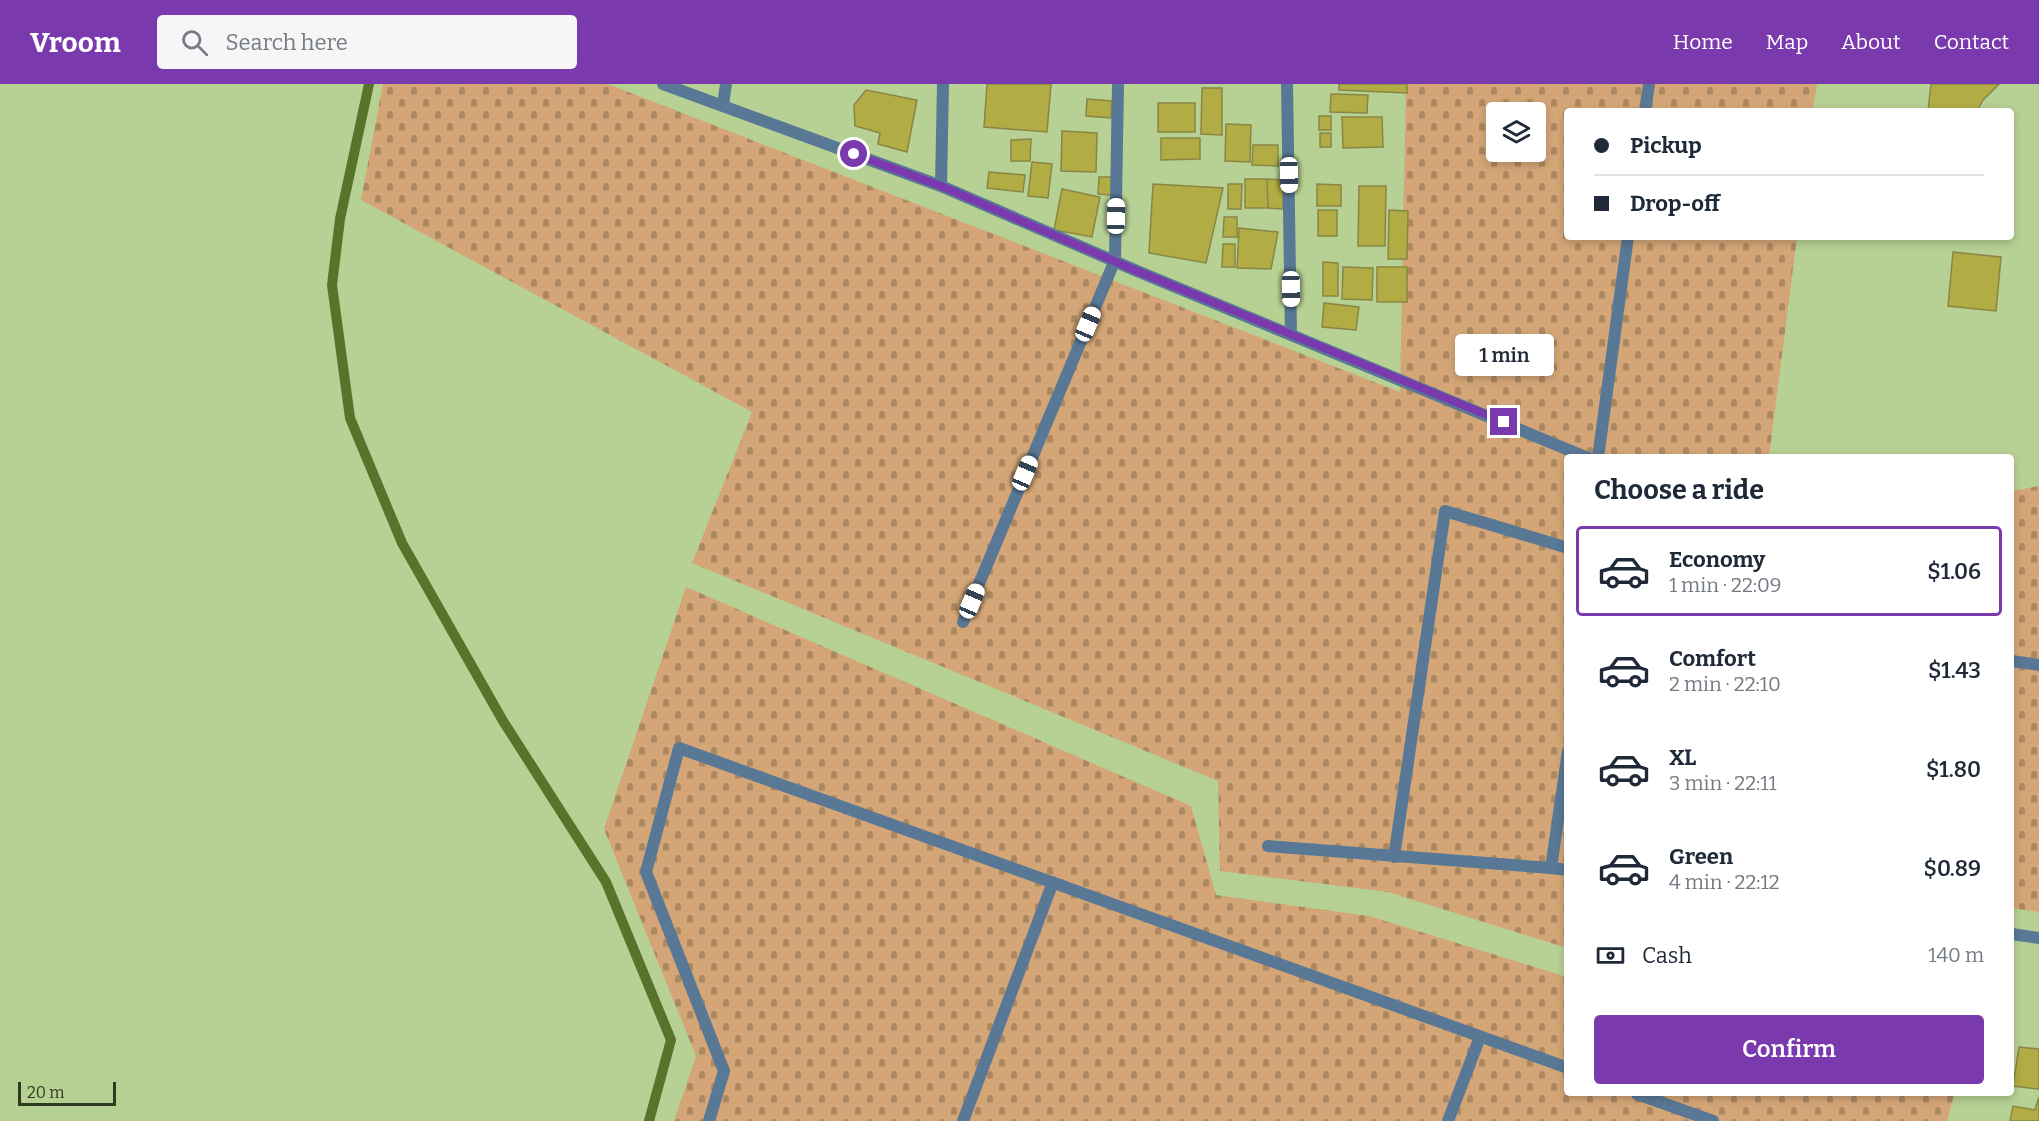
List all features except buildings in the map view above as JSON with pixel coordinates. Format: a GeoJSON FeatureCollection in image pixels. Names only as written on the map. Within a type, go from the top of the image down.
{"type":"FeatureCollection","features":[{"type":"Feature","properties":{"kind":"street"},"geometry":{"type":"LineString","coordinates":[[663,84],[941,186],[1137,271],[1578,454]]}},
{"type":"Feature","properties":{"kind":"street"},"geometry":{"type":"LineString","coordinates":[[723,105],[726,84]]}},
{"type":"Feature","properties":{"kind":"street"},"geometry":{"type":"LineString","coordinates":[[941,186],[943,84]]}},
{"type":"Feature","properties":{"kind":"street"},"geometry":{"type":"LineString","coordinates":[[963,622],[1115,260],[1119,84]]}},
{"type":"Feature","properties":{"kind":"street"},"geometry":{"type":"LineString","coordinates":[[1287,84],[1292,335]]}},
{"type":"Feature","properties":{"kind":"street"},"geometry":{"type":"LineString","coordinates":[[1645,108],[1649,84]]}},
{"type":"Feature","properties":{"kind":"street"},"geometry":{"type":"LineString","coordinates":[[1599,454],[1628,240]]}},
{"type":"Feature","properties":{"kind":"street"},"geometry":{"type":"LineString","coordinates":[[1394,857],[1445,511],[1564,547]]}},
{"type":"Feature","properties":{"kind":"street"},"geometry":{"type":"LineString","coordinates":[[2014,661],[2039,666]]}},
{"type":"Feature","properties":{"kind":"street"},"geometry":{"type":"LineString","coordinates":[[709,1121],[724,1071],[646,872],[679,748],[1564,1067]]}},
{"type":"Feature","properties":{"kind":"street"},"geometry":{"type":"LineString","coordinates":[[1551,868],[1564,779]]}},
{"type":"Feature","properties":{"kind":"street"},"geometry":{"type":"LineString","coordinates":[[1268,846],[1564,870]]}},
{"type":"Feature","properties":{"kind":"street"},"geometry":{"type":"LineString","coordinates":[[963,1121],[1053,882]]}},
{"type":"Feature","properties":{"kind":"street"},"geometry":{"type":"LineString","coordinates":[[2014,934],[2039,938]]}},
{"type":"Feature","properties":{"kind":"street"},"geometry":{"type":"LineString","coordinates":[[1448,1121],[1480,1037]]}},
{"type":"Feature","properties":{"kind":"street"},"geometry":{"type":"LineString","coordinates":[[1643,1096],[1713,1121]]}},
{"type":"Feature","properties":{"kind":"green space"},"geometry":{"type":"Polygon","coordinates":[[[383,84],[608,84],[1400,392],[1406,84],[1817,84],[1813,108],[1564,108],[1564,240],[1797,240],[1769,454],[1564,454],[1564,947],[1388,892],[1220,871],[1218,781],[692,563],[752,412],[361,200],[383,84]]]}},
{"type":"Feature","properties":{"kind":"green space"},"geometry":{"type":"Polygon","coordinates":[[[2039,486],[2039,912],[2014,908],[2014,491],[2039,486]]]}},
{"type":"Feature","properties":{"kind":"green space"},"geometry":{"type":"Polygon","coordinates":[[[686,587],[1191,806],[1216,895],[1369,916],[1564,976],[1564,1096],[1954,1096],[1947,1121],[674,1121],[696,1056],[604,829],[686,587]]]}},
{"type":"Feature","properties":{"kind":"waterway"},"geometry":{"type":"LineString","coordinates":[[369,84],[340,219],[332,285],[350,418],[402,543],[503,721],[606,882],[671,1040],[649,1121]]}},
{"type":"Feature","properties":{"kind":"route"},"geometry":{"type":"LineString","coordinates":[[854,154],[941,186],[1137,271],[1504,422]]}}]}
